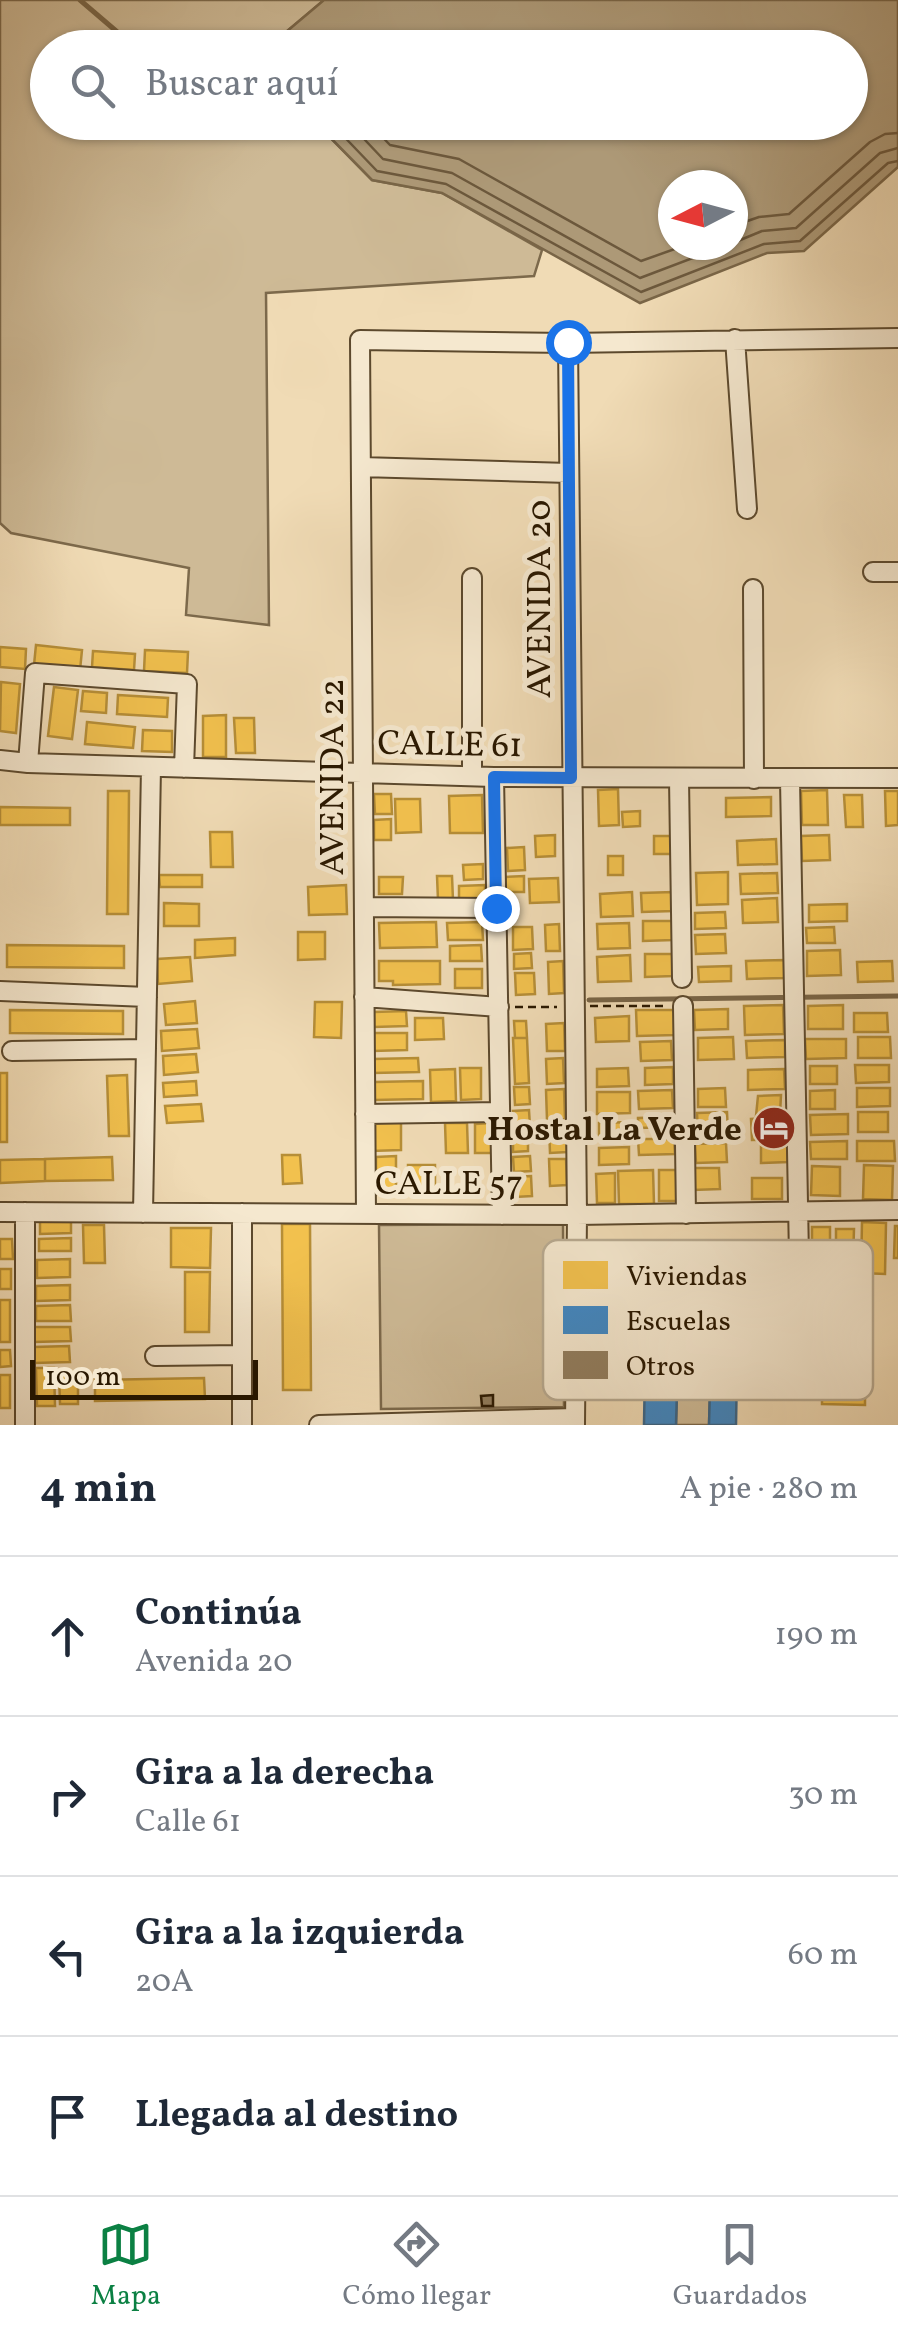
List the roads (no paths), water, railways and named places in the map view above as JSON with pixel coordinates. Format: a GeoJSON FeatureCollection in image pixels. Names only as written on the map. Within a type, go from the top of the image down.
{"type":"FeatureCollection","features":[{"type":"Feature","properties":{"kind":"street"},"geometry":{"type":"LineString","coordinates":[[568,342],[898,338]]}},
{"type":"Feature","properties":{"kind":"street"},"geometry":{"type":"LineString","coordinates":[[736,339],[746,509]]}},
{"type":"Feature","properties":{"kind":"street","name":"AVENIDA 22"},"geometry":{"type":"LineString","coordinates":[[366,1214],[360,340],[568,342]]}},
{"type":"Feature","properties":{"kind":"street","name":"AVENIDA 20"},"geometry":{"type":"LineString","coordinates":[[568,342],[577,1240]]}},
{"type":"Feature","properties":{"kind":"street"},"geometry":{"type":"LineString","coordinates":[[361,467],[570,473]]}},
{"type":"Feature","properties":{"kind":"street"},"geometry":{"type":"LineString","coordinates":[[873,572],[898,572]]}},
{"type":"Feature","properties":{"kind":"street"},"geometry":{"type":"LineString","coordinates":[[472,578],[472,775]]}},
{"type":"Feature","properties":{"kind":"street"},"geometry":{"type":"LineString","coordinates":[[753,589],[754,779]]}},
{"type":"Feature","properties":{"kind":"street"},"geometry":{"type":"LineString","coordinates":[[28,763],[34,673],[187,684],[184,768]]}},
{"type":"Feature","properties":{"kind":"street","name":"CALLE 61"},"geometry":{"type":"LineString","coordinates":[[0,760],[494,777],[898,778]]}},
{"type":"Feature","properties":{"kind":"street"},"geometry":{"type":"LineString","coordinates":[[143,1213],[151,766]]}},
{"type":"Feature","properties":{"kind":"street"},"geometry":{"type":"LineString","coordinates":[[494,777],[502,1215]]}},
{"type":"Feature","properties":{"kind":"street"},"geometry":{"type":"LineString","coordinates":[[679,779],[682,978]]}},
{"type":"Feature","properties":{"kind":"street"},"geometry":{"type":"LineString","coordinates":[[790,780],[799,1240]]}},
{"type":"Feature","properties":{"kind":"street"},"geometry":{"type":"LineString","coordinates":[[364,906],[496,908]]}},
{"type":"Feature","properties":{"kind":"street"},"geometry":{"type":"LineString","coordinates":[[0,991],[147,997]]}},
{"type":"Feature","properties":{"kind":"street"},"geometry":{"type":"LineString","coordinates":[[364,997],[499,1007]]}},
{"type":"Feature","properties":{"kind":"street"},"geometry":{"type":"LineString","coordinates":[[683,1006],[686,1214]]}},
{"type":"Feature","properties":{"kind":"street"},"geometry":{"type":"LineString","coordinates":[[12,1051],[146,1049]]}},
{"type":"Feature","properties":{"kind":"street"},"geometry":{"type":"LineString","coordinates":[[365,1114],[500,1112]]}},
{"type":"Feature","properties":{"kind":"street","name":"CALLE 57"},"geometry":{"type":"LineString","coordinates":[[0,1212],[577,1215],[898,1210]]}},
{"type":"Feature","properties":{"kind":"street"},"geometry":{"type":"LineString","coordinates":[[25,1212],[25,1425]]}},
{"type":"Feature","properties":{"kind":"street"},"geometry":{"type":"LineString","coordinates":[[242,1213],[242,1425]]}},
{"type":"Feature","properties":{"kind":"street"},"geometry":{"type":"LineString","coordinates":[[154,1356],[242,1355]]}},
{"type":"Feature","properties":{"kind":"street"},"geometry":{"type":"LineString","coordinates":[[319,1425],[575,1422]]}},
{"type":"Feature","properties":{"kind":"water"},"geometry":{"type":"Polygon","coordinates":[[[324,0],[898,0],[898,167],[804,251],[767,253],[640,303],[442,193],[372,180],[333,140],[868,140],[868,30],[288,30],[324,0]]]}},
{"type":"Feature","properties":{"kind":"waterway"},"geometry":{"type":"LineString","coordinates":[[80,0],[115,30]]}},
{"type":"Feature","properties":{"kind":"waterway"},"geometry":{"type":"LineString","coordinates":[[589,1000],[898,996]]}},
{"type":"Feature","properties":{"kind":"place","name":"Hostal La Verde"},"geometry":{"type":"Point","coordinates":[774,1128]}}]}
